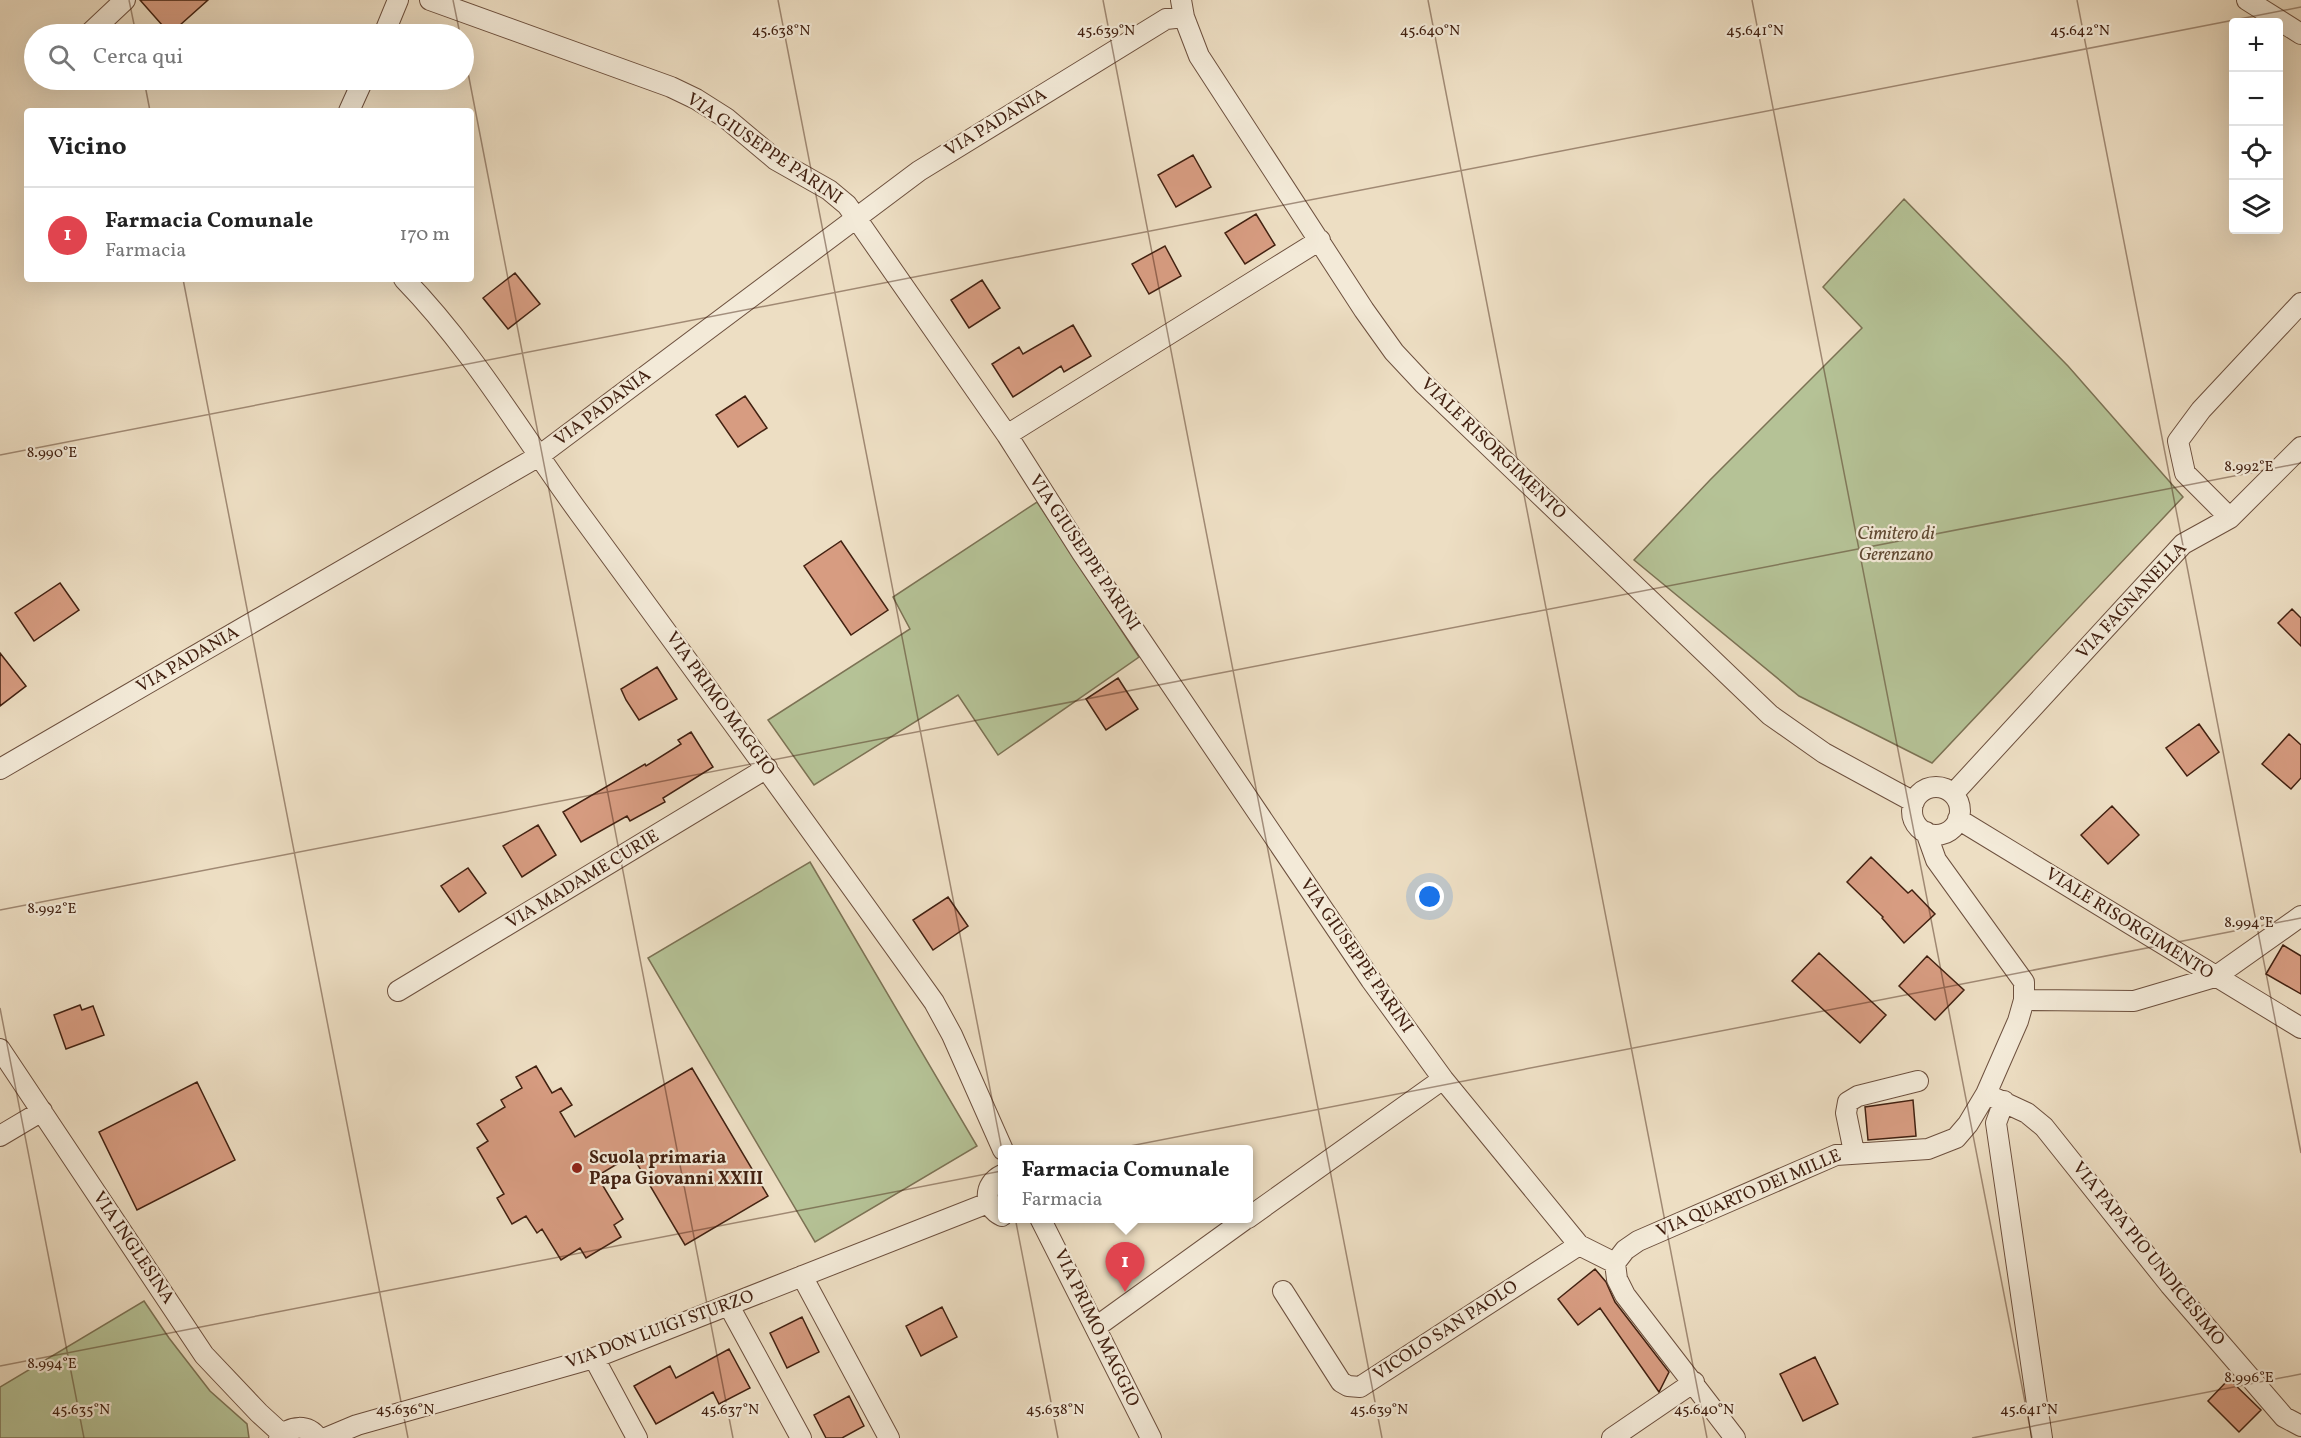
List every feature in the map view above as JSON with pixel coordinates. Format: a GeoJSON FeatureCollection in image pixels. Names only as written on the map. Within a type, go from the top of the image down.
{"type":"FeatureCollection","features":[{"type":"Feature","properties":{"kind":"street"},"geometry":{"type":"LineString","coordinates":[[100,24],[125,0]]}},
{"type":"Feature","properties":{"kind":"street"},"geometry":{"type":"LineString","coordinates":[[388,24],[398,0]]}},
{"type":"Feature","properties":{"kind":"street","name":"VIA GIUSEPPE PARINI"},"geometry":{"type":"LineString","coordinates":[[430,0],[627,71],[696,99],[726,118],[776,160],[829,190],[856,216],[1006,435],[1082,553],[1371,980],[1443,1079],[1579,1245],[1615,1263]]}},
{"type":"Feature","properties":{"kind":"street"},"geometry":{"type":"LineString","coordinates":[[2247,0],[2301,34]]}},
{"type":"Feature","properties":{"kind":"street","name":"VIA PADANIA"},"geometry":{"type":"LineString","coordinates":[[0,769],[539,456],[919,171],[1183,9]]}},
{"type":"Feature","properties":{"kind":"street","name":"VIALE RISORGIMENTO"},"geometry":{"type":"LineString","coordinates":[[1183,9],[1199,56],[1364,310],[1401,360],[1745,693],[1797,735],[1914,802]]}},
{"type":"Feature","properties":{"kind":"street"},"geometry":{"type":"LineString","coordinates":[[350,108],[358,90]]}},
{"type":"Feature","properties":{"kind":"street"},"geometry":{"type":"LineString","coordinates":[[1006,435],[1320,240]]}},
{"type":"Feature","properties":{"kind":"street","name":"VIA PRIMO MAGGIO"},"geometry":{"type":"LineString","coordinates":[[407,282],[439,318],[493,387],[539,456],[767,768],[934,1002],[952,1035],[1001,1145]]}},
{"type":"Feature","properties":{"kind":"street"},"geometry":{"type":"LineString","coordinates":[[2230,518],[2185,473],[2178,441],[2201,410],[2300,305]]}},
{"type":"Feature","properties":{"kind":"street","name":"VIA FAGNANELLA"},"geometry":{"type":"LineString","coordinates":[[1953,794],[2183,544],[2230,518],[2301,447]]}},
{"type":"Feature","properties":{"kind":"street","name":"VIA MADAME CURIE"},"geometry":{"type":"LineString","coordinates":[[398,991],[767,768]]}},
{"type":"Feature","properties":{"kind":"street"},"geometry":{"type":"LineString","coordinates":[[1926,832],[1941,834],[1948,831],[1958,819],[1959,806],[1953,794],[1941,788],[1928,788],[1917,796],[1912,809],[1915,823],[1926,832],[1936,860],[2024,982],[2024,1000],[2134,1001],[2215,977],[2301,916]]}},
{"type":"Feature","properties":{"kind":"street","name":"VIALE RISORGIMENTO"},"geometry":{"type":"LineString","coordinates":[[1958,819],[2301,1028]]}},
{"type":"Feature","properties":{"kind":"street","name":"VIA QUARTO DEI MILLE"},"geometry":{"type":"LineString","coordinates":[[1615,1263],[1625,1250],[1638,1241],[1836,1155],[1854,1152],[1928,1149],[1956,1138],[1995,1097],[2024,1000]]}},
{"type":"Feature","properties":{"kind":"street","name":"VIA INGLESINA"},"geometry":{"type":"LineString","coordinates":[[0,1049],[204,1354],[281,1436]]}},
{"type":"Feature","properties":{"kind":"street"},"geometry":{"type":"LineString","coordinates":[[1253,1214],[1443,1079]]}},
{"type":"Feature","properties":{"kind":"street"},"geometry":{"type":"LineString","coordinates":[[1854,1152],[1846,1113],[1848,1102],[1858,1095],[1918,1081]]}},
{"type":"Feature","properties":{"kind":"street"},"geometry":{"type":"LineString","coordinates":[[1995,1097],[1996,1123],[2042,1438]]}},
{"type":"Feature","properties":{"kind":"street","name":"VIA PAPA PIO UNDICESIMO"},"geometry":{"type":"LineString","coordinates":[[1995,1097],[2027,1113],[2044,1126],[2170,1285],[2284,1417],[2301,1426]]}},
{"type":"Feature","properties":{"kind":"street"},"geometry":{"type":"LineString","coordinates":[[0,1136],[42,1111]]}},
{"type":"Feature","properties":{"kind":"street"},"geometry":{"type":"LineString","coordinates":[[995,1210],[988,1189],[998,1177]]}},
{"type":"Feature","properties":{"kind":"street","name":"VIA DON LUIGI STURZO"},"geometry":{"type":"LineString","coordinates":[[326,1438],[357,1425],[594,1359],[802,1276],[995,1210]]}},
{"type":"Feature","properties":{"kind":"street","name":"VIA PRIMO MAGGIO"},"geometry":{"type":"LineString","coordinates":[[1043,1223],[1151,1438]]}},
{"type":"Feature","properties":{"kind":"street"},"geometry":{"type":"LineString","coordinates":[[1096,1327],[1241,1223]]}},
{"type":"Feature","properties":{"kind":"street","name":"VICOLO SAN PAOLO"},"geometry":{"type":"LineString","coordinates":[[1283,1292],[1341,1382],[1348,1386],[1360,1387],[1579,1245]]}},
{"type":"Feature","properties":{"kind":"street"},"geometry":{"type":"LineString","coordinates":[[1615,1263],[1617,1279],[1625,1295],[1735,1438]]}},
{"type":"Feature","properties":{"kind":"street"},"geometry":{"type":"LineString","coordinates":[[802,1276],[889,1438]]}},
{"type":"Feature","properties":{"kind":"street"},"geometry":{"type":"LineString","coordinates":[[729,1306],[801,1438]]}},
{"type":"Feature","properties":{"kind":"street"},"geometry":{"type":"LineString","coordinates":[[594,1359],[637,1438]]}},
{"type":"Feature","properties":{"kind":"street"},"geometry":{"type":"LineString","coordinates":[[1612,1438],[1694,1382]]}},
{"type":"Feature","properties":{"kind":"street"},"geometry":{"type":"LineString","coordinates":[[281,1436],[300,1427],[318,1438]]}},
{"type":"Feature","properties":{"kind":"green space","name":"Cimitero di Gerenzano"},"geometry":{"type":"Polygon","coordinates":[[[1904,199],[2068,366],[2183,497],[1932,763],[1799,696],[1634,560],[1710,480],[1862,328],[1823,287],[1904,199]]]}},
{"type":"Feature","properties":{"kind":"green space"},"geometry":{"type":"Polygon","coordinates":[[[1037,502],[1139,657],[998,755],[958,695],[814,785],[768,720],[910,629],[893,597],[1037,502]]]}},
{"type":"Feature","properties":{"kind":"green space"},"geometry":{"type":"Polygon","coordinates":[[[810,862],[977,1146],[815,1242],[648,958],[810,862]]]}},
{"type":"Feature","properties":{"kind":"green space"},"geometry":{"type":"Polygon","coordinates":[[[144,1301],[210,1391],[247,1424],[249,1438],[0,1438],[0,1387],[144,1301]]]}},
{"type":"Feature","properties":{"kind":"building"},"geometry":{"type":"Polygon","coordinates":[[[140,0],[208,0],[181,24],[161,24],[140,0]]]}},
{"type":"Feature","properties":{"kind":"building"},"geometry":{"type":"Polygon","coordinates":[[[1193,155],[1211,187],[1176,207],[1158,175],[1193,155]]]}},
{"type":"Feature","properties":{"kind":"building"},"geometry":{"type":"Polygon","coordinates":[[[1256,214],[1275,245],[1245,264],[1225,233],[1256,214]]]}},
{"type":"Feature","properties":{"kind":"building"},"geometry":{"type":"Polygon","coordinates":[[[1165,246],[1181,276],[1149,294],[1132,264],[1165,246]]]}},
{"type":"Feature","properties":{"kind":"building"},"geometry":{"type":"Polygon","coordinates":[[[515,273],[540,304],[508,329],[483,298],[515,273]]]}},
{"type":"Feature","properties":{"kind":"building"},"geometry":{"type":"Polygon","coordinates":[[[982,280],[1000,308],[969,328],[951,300],[982,280]]]}},
{"type":"Feature","properties":{"kind":"building"},"geometry":{"type":"Polygon","coordinates":[[[1073,325],[1091,356],[1064,372],[1061,366],[1013,397],[992,364],[1019,347],[1023,354],[1073,325]]]}},
{"type":"Feature","properties":{"kind":"building"},"geometry":{"type":"Polygon","coordinates":[[[745,396],[767,428],[738,447],[716,415],[745,396]]]}},
{"type":"Feature","properties":{"kind":"building"},"geometry":{"type":"Polygon","coordinates":[[[841,541],[888,610],[851,635],[804,566],[841,541]]]}},
{"type":"Feature","properties":{"kind":"building"},"geometry":{"type":"Polygon","coordinates":[[[60,583],[79,610],[34,641],[15,613],[60,583]]]}},
{"type":"Feature","properties":{"kind":"building"},"geometry":{"type":"Polygon","coordinates":[[[2292,609],[2301,618],[2301,646],[2278,623],[2292,609]]]}},
{"type":"Feature","properties":{"kind":"building"},"geometry":{"type":"Polygon","coordinates":[[[0,653],[26,686],[0,706],[0,653]]]}},
{"type":"Feature","properties":{"kind":"building"},"geometry":{"type":"Polygon","coordinates":[[[657,667],[677,699],[639,720],[621,689],[657,667]]]}},
{"type":"Feature","properties":{"kind":"building"},"geometry":{"type":"Polygon","coordinates":[[[1118,678],[1138,709],[1106,730],[1086,699],[1118,678]]]}},
{"type":"Feature","properties":{"kind":"building"},"geometry":{"type":"Polygon","coordinates":[[[2199,724],[2219,752],[2187,776],[2166,748],[2199,724]]]}},
{"type":"Feature","properties":{"kind":"building"},"geometry":{"type":"Polygon","coordinates":[[[691,732],[713,767],[663,798],[665,802],[630,821],[627,816],[581,842],[563,812],[645,764],[646,766],[681,744],[678,740],[691,732]]]}},
{"type":"Feature","properties":{"kind":"building"},"geometry":{"type":"Polygon","coordinates":[[[2289,734],[2301,745],[2301,778],[2291,789],[2262,764],[2289,734]]]}},
{"type":"Feature","properties":{"kind":"building"},"geometry":{"type":"Polygon","coordinates":[[[2112,806],[2139,835],[2108,864],[2081,835],[2112,806]]]}},
{"type":"Feature","properties":{"kind":"building"},"geometry":{"type":"Polygon","coordinates":[[[538,825],[556,855],[522,877],[503,846],[538,825]]]}},
{"type":"Feature","properties":{"kind":"building"},"geometry":{"type":"Polygon","coordinates":[[[1871,857],[1908,893],[1912,890],[1935,914],[1904,943],[1883,917],[1847,882],[1871,857]]]}},
{"type":"Feature","properties":{"kind":"building"},"geometry":{"type":"Polygon","coordinates":[[[468,868],[486,893],[459,912],[441,886],[468,868]]]}},
{"type":"Feature","properties":{"kind":"building"},"geometry":{"type":"Polygon","coordinates":[[[948,897],[968,926],[933,950],[913,920],[948,897]]]}},
{"type":"Feature","properties":{"kind":"building"},"geometry":{"type":"Polygon","coordinates":[[[2283,945],[2301,956],[2301,994],[2266,974],[2283,945]]]}},
{"type":"Feature","properties":{"kind":"building"},"geometry":{"type":"Polygon","coordinates":[[[1819,953],[1886,1015],[1860,1043],[1792,981],[1819,953]]]}},
{"type":"Feature","properties":{"kind":"building"},"geometry":{"type":"Polygon","coordinates":[[[1927,956],[1964,990],[1935,1020],[1899,986],[1927,956]]]}},
{"type":"Feature","properties":{"kind":"building"},"geometry":{"type":"Polygon","coordinates":[[[80,1005],[82,1010],[93,1006],[104,1035],[66,1049],[54,1015],[80,1005]]]}},
{"type":"Feature","properties":{"kind":"building"},"geometry":{"type":"Polygon","coordinates":[[[536,1066],[552,1093],[561,1088],[572,1105],[560,1112],[575,1137],[692,1068],[768,1196],[685,1245],[632,1155],[597,1176],[623,1219],[614,1225],[621,1237],[586,1258],[580,1248],[561,1260],[542,1229],[537,1233],[526,1216],[512,1224],[497,1198],[504,1194],[477,1148],[488,1141],[477,1124],[505,1107],[501,1100],[522,1088],[516,1077],[536,1066]]]}},
{"type":"Feature","properties":{"kind":"building"},"geometry":{"type":"Polygon","coordinates":[[[197,1082],[235,1160],[137,1210],[99,1132],[197,1082]]]}},
{"type":"Feature","properties":{"kind":"building"},"geometry":{"type":"Polygon","coordinates":[[[1913,1100],[1916,1136],[1868,1140],[1865,1107],[1913,1100]]]}},
{"type":"Feature","properties":{"kind":"building"},"geometry":{"type":"Polygon","coordinates":[[[1595,1269],[1606,1282],[1615,1302],[1669,1372],[1659,1392],[1600,1308],[1578,1325],[1558,1299],[1595,1269]]]}},
{"type":"Feature","properties":{"kind":"building"},"geometry":{"type":"Polygon","coordinates":[[[942,1307],[957,1337],[921,1356],[906,1326],[942,1307]]]}},
{"type":"Feature","properties":{"kind":"building"},"geometry":{"type":"Polygon","coordinates":[[[802,1317],[819,1352],[787,1368],[770,1333],[802,1317]]]}},
{"type":"Feature","properties":{"kind":"building"},"geometry":{"type":"Polygon","coordinates":[[[729,1349],[750,1388],[719,1404],[713,1392],[656,1424],[634,1386],[670,1366],[676,1378],[729,1349]]]}},
{"type":"Feature","properties":{"kind":"building"},"geometry":{"type":"Polygon","coordinates":[[[1815,1357],[1838,1404],[1803,1421],[1780,1374],[1815,1357]]]}},
{"type":"Feature","properties":{"kind":"building"},"geometry":{"type":"Polygon","coordinates":[[[2229,1379],[2261,1410],[2239,1432],[2208,1401],[2229,1379]]]}},
{"type":"Feature","properties":{"kind":"building"},"geometry":{"type":"Polygon","coordinates":[[[849,1396],[864,1426],[842,1438],[826,1438],[814,1415],[849,1396]]]}},
{"type":"Feature","properties":{"kind":"place","name":"Scuola primaria Papa Giovanni XXIII"},"geometry":{"type":"Point","coordinates":[577,1168]}},
{"type":"Feature","properties":{"kind":"place","name":"Farmacia Comunale"},"geometry":{"type":"Point","coordinates":[1125,1292]}}]}
